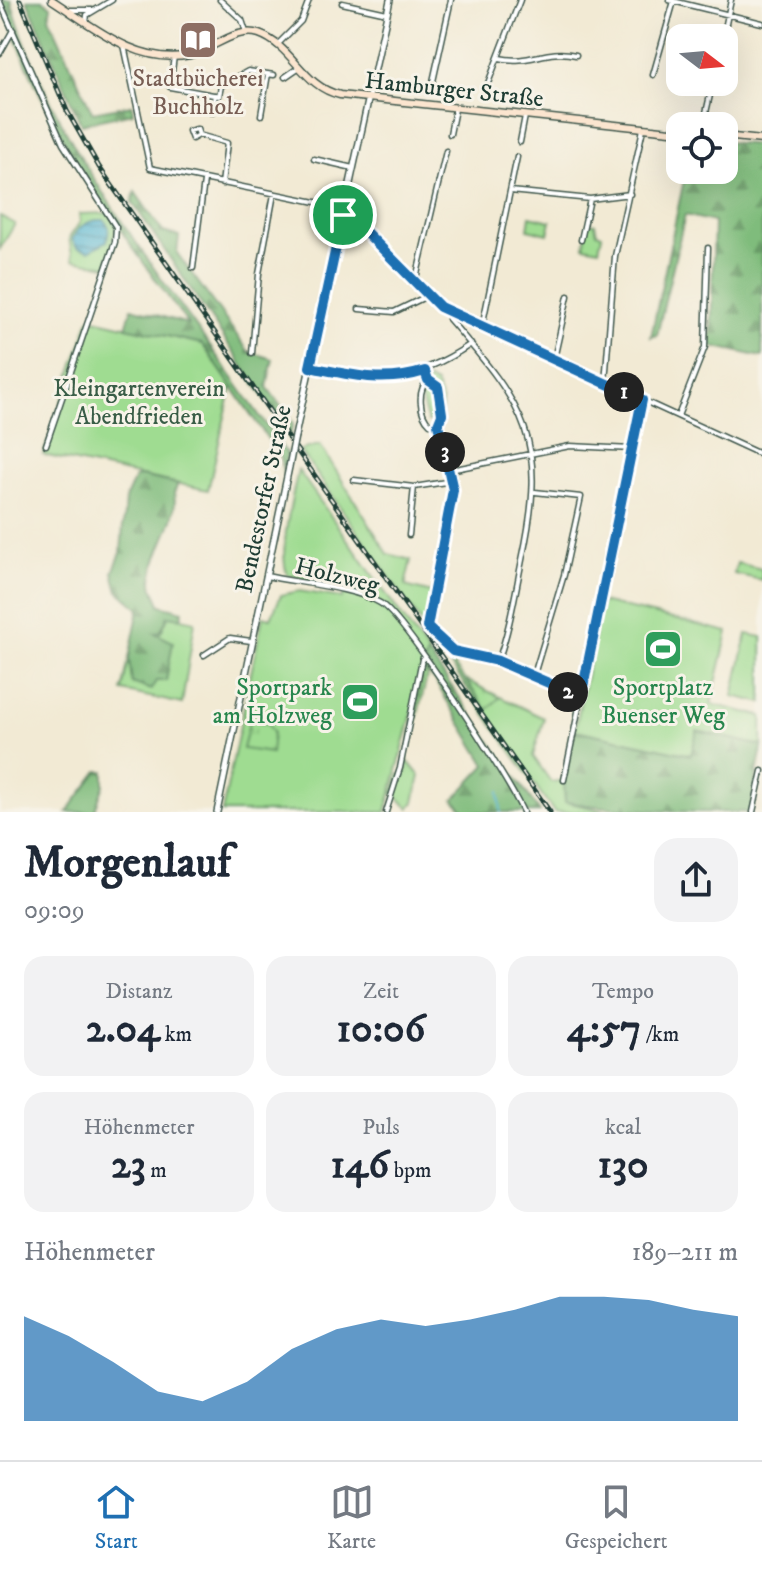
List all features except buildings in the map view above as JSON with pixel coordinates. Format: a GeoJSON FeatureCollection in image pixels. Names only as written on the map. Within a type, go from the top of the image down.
{"type":"FeatureCollection","features":[{"type":"Feature","properties":{"kind":"main road"},"geometry":{"type":"LineString","coordinates":[[52,0],[124,45],[174,56],[197,53],[246,32]]}},
{"type":"Feature","properties":{"kind":"main road","name":"Hamburger Straße"},"geometry":{"type":"LineString","coordinates":[[246,32],[260,34],[277,45],[324,90],[369,100],[666,130]]}},
{"type":"Feature","properties":{"kind":"main road"},"geometry":{"type":"LineString","coordinates":[[738,137],[762,140]]}},
{"type":"Feature","properties":{"kind":"street"},"geometry":{"type":"LineString","coordinates":[[86,23],[98,8],[112,0]]}},
{"type":"Feature","properties":{"kind":"street"},"geometry":{"type":"LineString","coordinates":[[220,0],[242,20],[246,32]]}},
{"type":"Feature","properties":{"kind":"street"},"geometry":{"type":"LineString","coordinates":[[277,45],[301,21],[309,0]]}},
{"type":"Feature","properties":{"kind":"street","name":"Bendestorfer Straße"},"geometry":{"type":"LineString","coordinates":[[217,812],[390,0]]}},
{"type":"Feature","properties":{"kind":"street"},"geometry":{"type":"LineString","coordinates":[[432,86],[451,0]]}},
{"type":"Feature","properties":{"kind":"street"},"geometry":{"type":"LineString","coordinates":[[485,91],[520,0]]}},
{"type":"Feature","properties":{"kind":"street"},"geometry":{"type":"LineString","coordinates":[[726,24],[731,0]]}},
{"type":"Feature","properties":{"kind":"street"},"geometry":{"type":"LineString","coordinates":[[653,75],[674,1],[762,23]]}},
{"type":"Feature","properties":{"kind":"street"},"geometry":{"type":"LineString","coordinates":[[0,2],[63,144],[116,227],[115,242],[46,445]]}},
{"type":"Feature","properties":{"kind":"street"},"geometry":{"type":"LineString","coordinates":[[342,3],[387,13]]}},
{"type":"Feature","properties":{"kind":"street"},"geometry":{"type":"LineString","coordinates":[[66,9],[98,8]]}},
{"type":"Feature","properties":{"kind":"street"},"geometry":{"type":"LineString","coordinates":[[0,53],[13,30]]}},
{"type":"Feature","properties":{"kind":"street"},"geometry":{"type":"LineString","coordinates":[[124,45],[148,166],[157,172],[274,194],[344,212],[427,296],[450,312],[762,455]]}},
{"type":"Feature","properties":{"kind":"street"},"geometry":{"type":"LineString","coordinates":[[499,58],[520,62],[555,51],[576,55]]}},
{"type":"Feature","properties":{"kind":"street"},"geometry":{"type":"LineString","coordinates":[[174,56],[170,87],[219,96],[221,86],[248,71],[274,75]]}},
{"type":"Feature","properties":{"kind":"street"},"geometry":{"type":"LineString","coordinates":[[285,77],[298,67]]}},
{"type":"Feature","properties":{"kind":"street"},"geometry":{"type":"LineString","coordinates":[[261,115],[268,74]]}},
{"type":"Feature","properties":{"kind":"street"},"geometry":{"type":"LineString","coordinates":[[212,112],[215,95]]}},
{"type":"Feature","properties":{"kind":"street"},"geometry":{"type":"LineString","coordinates":[[450,134],[455,109]]}},
{"type":"Feature","properties":{"kind":"street"},"geometry":{"type":"LineString","coordinates":[[520,142],[525,116]]}},
{"type":"Feature","properties":{"kind":"street"},"geometry":{"type":"LineString","coordinates":[[605,383],[615,256],[643,128]]}},
{"type":"Feature","properties":{"kind":"street"},"geometry":{"type":"LineString","coordinates":[[199,135],[227,143],[222,184]]}},
{"type":"Feature","properties":{"kind":"street"},"geometry":{"type":"LineString","coordinates":[[415,283],[446,151]]}},
{"type":"Feature","properties":{"kind":"street"},"geometry":{"type":"LineString","coordinates":[[482,327],[517,157]]}},
{"type":"Feature","properties":{"kind":"street"},"geometry":{"type":"LineString","coordinates":[[314,159],[353,168]]}},
{"type":"Feature","properties":{"kind":"street"},"geometry":{"type":"LineString","coordinates":[[193,268],[204,181]]}},
{"type":"Feature","properties":{"kind":"street"},"geometry":{"type":"LineString","coordinates":[[510,191],[590,199],[630,194]]}},
{"type":"Feature","properties":{"kind":"street"},"geometry":{"type":"LineString","coordinates":[[252,353],[259,274],[274,194]]}},
{"type":"Feature","properties":{"kind":"street"},"geometry":{"type":"LineString","coordinates":[[581,240],[590,199]]}},
{"type":"Feature","properties":{"kind":"street"},"geometry":{"type":"LineString","coordinates":[[678,416],[705,347],[708,248]]}},
{"type":"Feature","properties":{"kind":"street"},"geometry":{"type":"LineString","coordinates":[[359,309],[394,312],[427,296]]}},
{"type":"Feature","properties":{"kind":"street"},"geometry":{"type":"LineString","coordinates":[[554,359],[568,296]]}},
{"type":"Feature","properties":{"kind":"street"},"geometry":{"type":"LineString","coordinates":[[450,312],[449,319],[513,401],[534,454],[535,492],[506,640],[498,661]]}},
{"type":"Feature","properties":{"kind":"street"},"geometry":{"type":"LineString","coordinates":[[310,367],[373,379],[407,376],[425,371],[471,344]]}},
{"type":"Feature","properties":{"kind":"street"},"geometry":{"type":"LineString","coordinates":[[425,371],[428,380],[436,384],[442,402],[442,419],[438,424]]}},
{"type":"Feature","properties":{"kind":"street"},"geometry":{"type":"LineString","coordinates":[[428,380],[421,393],[423,416],[430,424],[438,424]]}},
{"type":"Feature","properties":{"kind":"street"},"geometry":{"type":"LineString","coordinates":[[564,780],[642,400]]}},
{"type":"Feature","properties":{"kind":"street"},"geometry":{"type":"LineString","coordinates":[[438,424],[450,470],[452,499],[427,627],[453,651],[498,661],[581,697]]}},
{"type":"Feature","properties":{"kind":"street"},"geometry":{"type":"LineString","coordinates":[[450,470],[592,444],[632,449]]}},
{"type":"Feature","properties":{"kind":"street"},"geometry":{"type":"LineString","coordinates":[[354,480],[414,487],[452,481]]}},
{"type":"Feature","properties":{"kind":"street"},"geometry":{"type":"LineString","coordinates":[[409,535],[414,487]]}},
{"type":"Feature","properties":{"kind":"street"},"geometry":{"type":"LineString","coordinates":[[533,678],[562,585],[581,497],[535,492]]}},
{"type":"Feature","properties":{"kind":"street","name":"Holzweg"},"geometry":{"type":"LineString","coordinates":[[266,576],[373,599],[391,611],[523,812]]}},
{"type":"Feature","properties":{"kind":"street"},"geometry":{"type":"LineString","coordinates":[[204,655],[230,638],[251,641]]}},
{"type":"Feature","properties":{"kind":"street"},"geometry":{"type":"LineString","coordinates":[[386,812],[400,768],[422,656]]}},
{"type":"Feature","properties":{"kind":"street"},"geometry":{"type":"LineString","coordinates":[[753,812],[762,771]]}},
{"type":"Feature","properties":{"kind":"green space"},"geometry":{"type":"Polygon","coordinates":[[[3,0],[11,0],[39,77],[96,183],[287,454],[283,474],[281,458],[202,344],[126,327],[132,308],[188,324],[81,170],[37,88],[3,0]]]}},
{"type":"Feature","properties":{"kind":"green space"},"geometry":{"type":"Polygon","coordinates":[[[27,0],[42,0],[51,6],[49,17],[92,112],[132,105],[133,113],[81,124],[27,0]]]}},
{"type":"Feature","properties":{"kind":"green space"},"geometry":{"type":"Polygon","coordinates":[[[738,143],[762,145],[762,357],[711,346],[714,222],[685,215],[657,335],[651,337],[683,184],[738,184],[738,143]]]}},
{"type":"Feature","properties":{"kind":"green space"},"geometry":{"type":"Polygon","coordinates":[[[135,192],[163,232],[179,236],[177,253],[249,352],[273,359],[267,387],[293,423],[290,436],[132,202],[135,192]]]}},
{"type":"Feature","properties":{"kind":"green space"},"geometry":{"type":"Polygon","coordinates":[[[108,213],[116,227],[107,266],[73,260],[69,238],[80,222],[79,214],[108,213]]]}},
{"type":"Feature","properties":{"kind":"green space"},"geometry":{"type":"Polygon","coordinates":[[[0,216],[15,224],[0,249],[0,216]]]}},
{"type":"Feature","properties":{"kind":"green space"},"geometry":{"type":"Polygon","coordinates":[[[530,216],[551,221],[548,234],[528,229],[530,216]]]}},
{"type":"Feature","properties":{"kind":"green space"},"geometry":{"type":"Polygon","coordinates":[[[589,223],[595,224],[597,233],[602,235],[599,249],[584,246],[589,223]]]}},
{"type":"Feature","properties":{"kind":"green space","name":"Kleingartenverein Abendfrieden"},"geometry":{"type":"Polygon","coordinates":[[[90,318],[202,344],[232,386],[208,490],[43,455],[90,318]]]}},
{"type":"Feature","properties":{"kind":"green space"},"geometry":{"type":"Polygon","coordinates":[[[428,380],[436,384],[442,402],[440,422],[428,422],[421,399],[428,380]]]}},
{"type":"Feature","properties":{"kind":"green space"},"geometry":{"type":"Polygon","coordinates":[[[320,445],[388,554],[411,560],[405,586],[432,593],[427,627],[486,710],[500,697],[544,718],[533,756],[551,782],[564,780],[565,802],[610,812],[554,812],[300,450],[320,445]]]}},
{"type":"Feature","properties":{"kind":"green space","name":"Sportpark am Holzweg"},"geometry":{"type":"Polygon","coordinates":[[[298,470],[428,653],[386,812],[222,812],[263,616],[271,618],[281,595],[299,591],[342,598],[344,593],[371,599],[288,575],[284,554],[298,470]]]}},
{"type":"Feature","properties":{"kind":"green space"},"geometry":{"type":"Polygon","coordinates":[[[140,476],[178,484],[174,493],[173,515],[156,559],[152,582],[160,605],[183,611],[181,618],[168,616],[161,632],[155,633],[173,642],[166,681],[156,681],[151,690],[132,683],[129,658],[139,609],[118,591],[113,572],[121,553],[125,499],[135,478],[140,476]]]}},
{"type":"Feature","properties":{"kind":"green space"},"geometry":{"type":"Polygon","coordinates":[[[737,563],[762,569],[762,580],[734,574],[737,563]]]}},
{"type":"Feature","properties":{"kind":"green space"},"geometry":{"type":"Polygon","coordinates":[[[601,602],[728,632],[711,704],[762,716],[762,746],[698,731],[691,755],[575,730],[601,602]]]}},
{"type":"Feature","properties":{"kind":"green space"},"geometry":{"type":"Polygon","coordinates":[[[168,615],[195,621],[182,704],[122,691],[129,658],[133,683],[160,639],[154,633],[168,615]]]}},
{"type":"Feature","properties":{"kind":"green space"},"geometry":{"type":"Polygon","coordinates":[[[747,634],[762,637],[762,703],[733,696],[747,634]]]}},
{"type":"Feature","properties":{"kind":"green space"},"geometry":{"type":"Polygon","coordinates":[[[428,653],[540,812],[465,812],[454,799],[486,765],[435,681],[422,668],[428,653]]]}},
{"type":"Feature","properties":{"kind":"green space"},"geometry":{"type":"Polygon","coordinates":[[[426,670],[427,677],[409,750],[423,672],[426,670]]]}},
{"type":"Feature","properties":{"kind":"green space"},"geometry":{"type":"Polygon","coordinates":[[[466,680],[500,697],[487,710],[466,680]]]}},
{"type":"Feature","properties":{"kind":"green space"},"geometry":{"type":"Polygon","coordinates":[[[249,722],[267,723],[273,732],[271,753],[243,749],[249,722]]]}},
{"type":"Feature","properties":{"kind":"green space"},"geometry":{"type":"Polygon","coordinates":[[[575,730],[691,755],[697,731],[762,746],[750,812],[635,810],[565,802],[564,780],[575,730]]]}},
{"type":"Feature","properties":{"kind":"green space"},"geometry":{"type":"Polygon","coordinates":[[[406,759],[420,776],[414,802],[409,808],[393,794],[399,775],[407,772],[406,759]]]}},
{"type":"Feature","properties":{"kind":"green space"},"geometry":{"type":"Polygon","coordinates":[[[98,771],[104,771],[104,785],[94,812],[67,812],[98,771]]]}},
{"type":"Feature","properties":{"kind":"water"},"geometry":{"type":"Polygon","coordinates":[[[104,220],[109,227],[107,241],[89,251],[77,247],[72,240],[81,227],[88,222],[104,220]]]}},
{"type":"Feature","properties":{"kind":"waterway"},"geometry":{"type":"LineString","coordinates":[[499,792],[501,812]]}},
{"type":"Feature","properties":{"kind":"railway"},"geometry":{"type":"LineString","coordinates":[[20,0],[67,111],[99,167],[550,812]]}},
{"type":"Feature","properties":{"kind":"place","name":"Stadtbücherei Buchholz"},"geometry":{"type":"Point","coordinates":[198,40]}},
{"type":"Feature","properties":{"kind":"place","name":"Sportplatz Buenser Weg"},"geometry":{"type":"Point","coordinates":[663,649]}},
{"type":"Feature","properties":{"kind":"place","name":"Sportpark am Holzweg"},"geometry":{"type":"Point","coordinates":[360,702]}},
{"type":"Feature","properties":{"kind":"route"},"geometry":{"type":"LineString","coordinates":[[343,215],[352,218],[440,307],[642,400],[581,697],[498,661],[453,651],[427,627],[453,490],[438,424],[442,414],[438,387],[434,381],[428,380],[425,371],[387,379],[361,378],[310,367],[343,215]]}}]}
